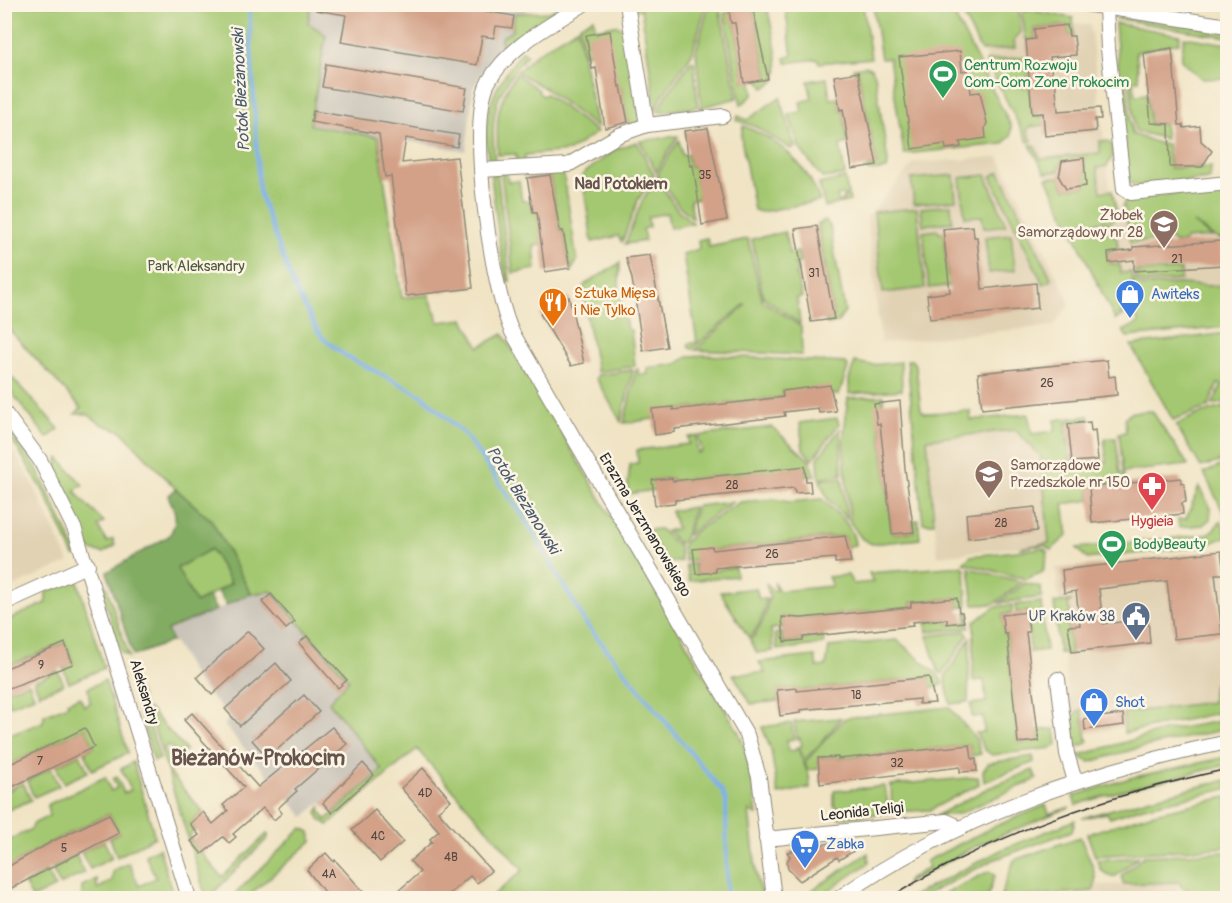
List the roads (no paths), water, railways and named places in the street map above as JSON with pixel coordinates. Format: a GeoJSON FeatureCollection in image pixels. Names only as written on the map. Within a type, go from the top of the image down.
{"type":"FeatureCollection","features":[{"type":"Feature","properties":{"kind":"street","name":"Erazma Jerzmanowskiego"},"geometry":{"type":"LineString","coordinates":[[584,4],[521,45],[489,80],[482,95],[479,114],[482,170],[498,289],[506,318],[743,725],[755,758],[774,898]]}},
{"type":"Feature","properties":{"kind":"street"},"geometry":{"type":"LineString","coordinates":[[627,4],[647,125]]}},
{"type":"Feature","properties":{"kind":"street"},"geometry":{"type":"LineString","coordinates":[[1084,4],[1227,26]]}},
{"type":"Feature","properties":{"kind":"street"},"geometry":{"type":"LineString","coordinates":[[1106,8],[1109,66],[1122,185],[1131,193],[1227,183]]}},
{"type":"Feature","properties":{"kind":"street"},"geometry":{"type":"LineString","coordinates":[[482,170],[568,165],[618,135],[647,125],[723,116]]}},
{"type":"Feature","properties":{"kind":"street","name":"Aleksandry"},"geometry":{"type":"LineString","coordinates":[[4,412],[40,460],[75,530],[88,565],[189,898]]}},
{"type":"Feature","properties":{"kind":"street"},"geometry":{"type":"LineString","coordinates":[[4,603],[88,565]]}},
{"type":"Feature","properties":{"kind":"street"},"geometry":{"type":"LineString","coordinates":[[1058,679],[1067,754],[1075,781]]}},
{"type":"Feature","properties":{"kind":"street"},"geometry":{"type":"LineString","coordinates":[[839,898],[889,866],[957,829],[1013,804],[1075,781],[1154,758],[1227,742]]}},
{"type":"Feature","properties":{"kind":"street","name":"Leonida Teligi"},"geometry":{"type":"LineString","coordinates":[[766,839],[946,821],[957,829]]}},
{"type":"Feature","properties":{"kind":"waterway","name":"Potok Bieżanowski"},"geometry":{"type":"LineString","coordinates":[[249,4],[259,192],[294,287],[317,330],[325,340],[346,356],[423,396],[466,436],[523,516],[587,625],[722,791],[726,801],[727,898]]}},
{"type":"Feature","properties":{"kind":"tram line"},"geometry":{"type":"LineString","coordinates":[[889,898],[969,854],[1052,819],[1139,791],[1228,769]]}},
{"type":"Feature","properties":{"kind":"place","name":"Centrum Rozwoju Com-Com Zone Prokocim"},"geometry":{"type":"Point","coordinates":[943,100]}},
{"type":"Feature","properties":{"kind":"place","name":"Żłobek Samorządowy nr 28"},"geometry":{"type":"Point","coordinates":[1164,250]}},
{"type":"Feature","properties":{"kind":"place","name":"Awiteks"},"geometry":{"type":"Point","coordinates":[1130,320]}},
{"type":"Feature","properties":{"kind":"place","name":"Sztuka Mięsa i Nie Tylko"},"geometry":{"type":"Point","coordinates":[553,328]}},
{"type":"Feature","properties":{"kind":"place","name":"Samorządowe Przedszkole nr 150"},"geometry":{"type":"Point","coordinates":[989,500]}},
{"type":"Feature","properties":{"kind":"place","name":"Hygieia"},"geometry":{"type":"Point","coordinates":[1152,512]}},
{"type":"Feature","properties":{"kind":"place","name":"BodyBeauty"},"geometry":{"type":"Point","coordinates":[1112,570]}},
{"type":"Feature","properties":{"kind":"place","name":"UP Kraków 38"},"geometry":{"type":"Point","coordinates":[1136,642]}},
{"type":"Feature","properties":{"kind":"place","name":"Shot"},"geometry":{"type":"Point","coordinates":[1094,728]}},
{"type":"Feature","properties":{"kind":"place","name":"Żabka"},"geometry":{"type":"Point","coordinates":[805,870]}},
{"type":"Feature","properties":{"kind":"district","name":"Nad Potokiem"},"geometry":{"type":"Point","coordinates":[621,184]}},
{"type":"Feature","properties":{"kind":"district","name":"Bieżanów-Prokocim"},"geometry":{"type":"Point","coordinates":[258,758]}},
{"type":"Feature","properties":{"kind":"park label","name":"Park Aleksandry"},"geometry":{"type":"Point","coordinates":[196,266]}}]}
